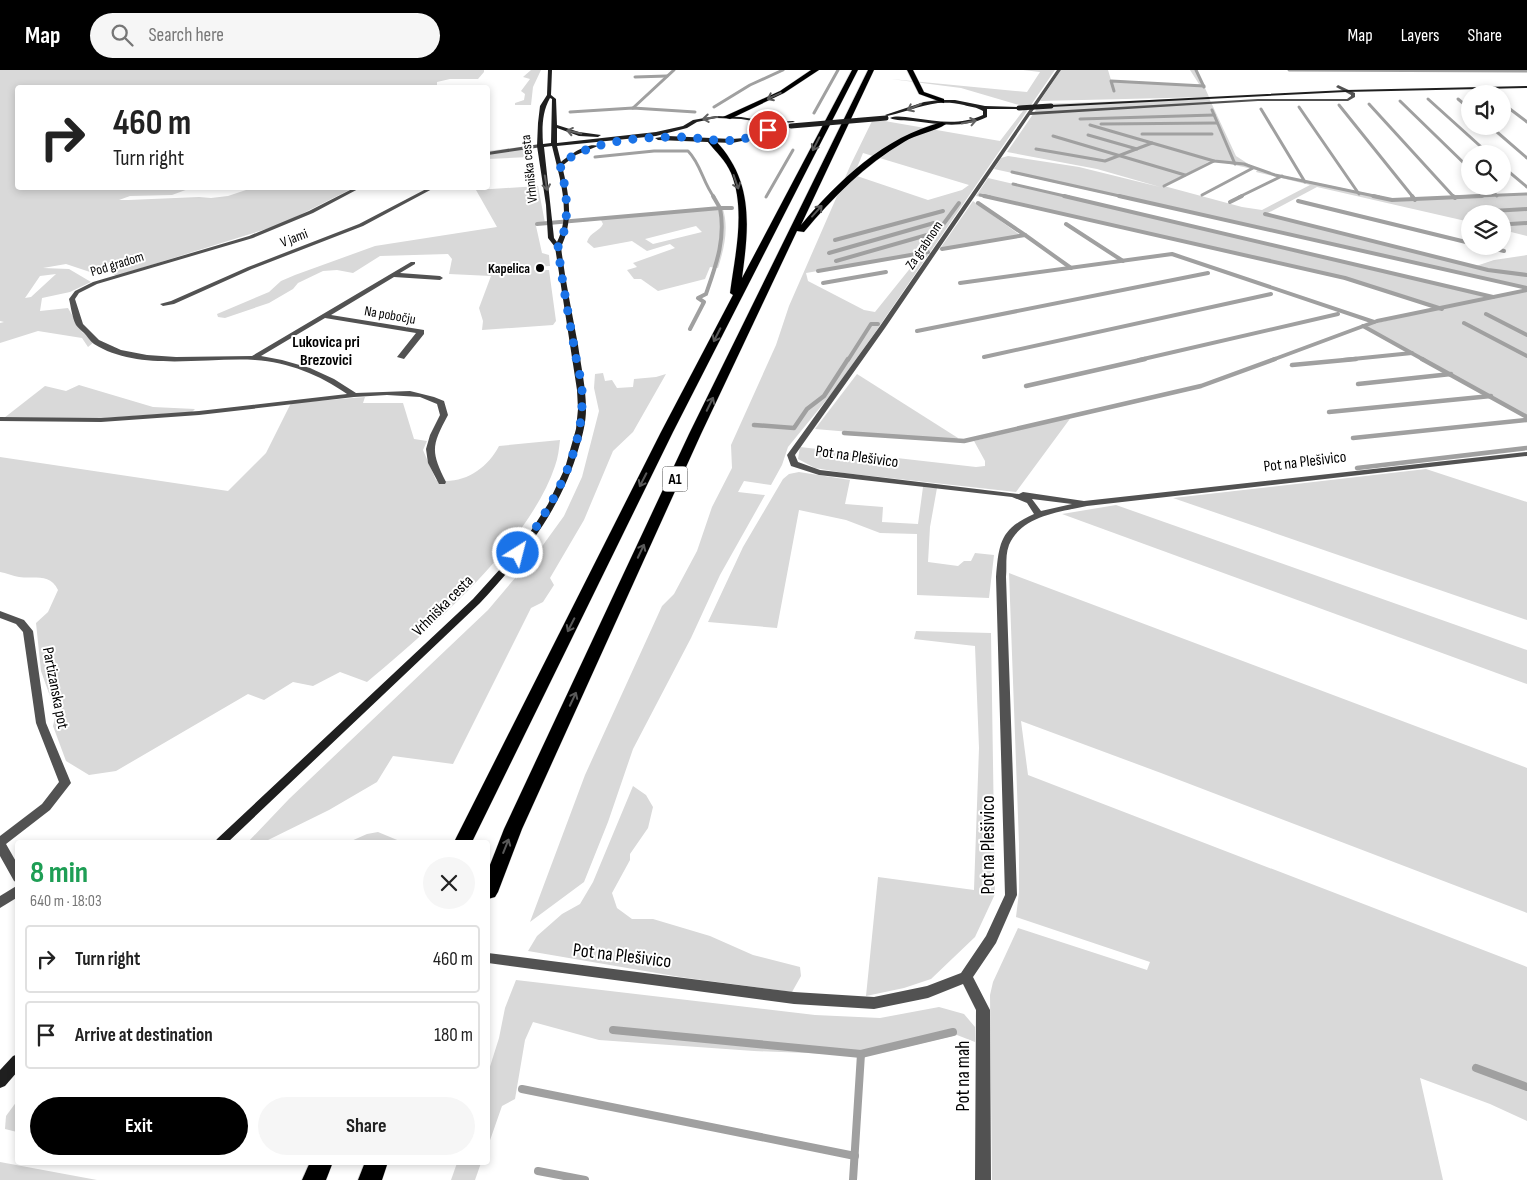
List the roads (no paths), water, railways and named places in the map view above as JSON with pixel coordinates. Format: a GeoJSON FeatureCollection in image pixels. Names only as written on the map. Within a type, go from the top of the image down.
{"type":"FeatureCollection","features":[{"type":"Feature","properties":{"kind":"highway"},"geometry":{"type":"LineString","coordinates":[[727,117],[782,92],[816,70]]}},
{"type":"Feature","properties":{"kind":"highway","name":"A1"},"geometry":{"type":"LineString","coordinates":[[464,840],[667,432],[855,70]]}},
{"type":"Feature","properties":{"kind":"highway","name":"A1"},"geometry":{"type":"LineString","coordinates":[[490,887],[513,830],[695,434],[871,70]]}},
{"type":"Feature","properties":{"kind":"highway"},"geometry":{"type":"LineString","coordinates":[[910,70],[921,93],[941,101]]}},
{"type":"Feature","properties":{"kind":"highway"},"geometry":{"type":"LineString","coordinates":[[785,248],[832,195],[870,161],[914,133],[942,124]]}},
{"type":"Feature","properties":{"kind":"highway"},"geometry":{"type":"LineString","coordinates":[[914,133],[953,124]]}},
{"type":"Feature","properties":{"kind":"highway"},"geometry":{"type":"LineString","coordinates":[[712,142],[719,147],[728,162],[737,182],[743,203],[743,235],[734,304]]}},
{"type":"Feature","properties":{"kind":"highway"},"geometry":{"type":"LineString","coordinates":[[314,1180],[321,1165]]}},
{"type":"Feature","properties":{"kind":"highway"},"geometry":{"type":"LineString","coordinates":[[370,1180],[376,1165]]}},
{"type":"Feature","properties":{"kind":"main road"},"geometry":{"type":"LineString","coordinates":[[549,96],[550,70]]}},
{"type":"Feature","properties":{"kind":"main road"},"geometry":{"type":"LineString","coordinates":[[887,116],[920,103],[941,101],[966,103],[980,107],[1019,108],[1346,90],[1527,86]]}},
{"type":"Feature","properties":{"kind":"main road","name":"Vrhniška cesta"},"geometry":{"type":"LineString","coordinates":[[223,840],[466,610],[518,553],[548,509],[569,467],[580,429],[582,389],[558,247],[551,238],[552,232],[540,148],[542,117],[545,100],[549,96],[554,98],[554,147],[560,165],[567,214],[563,237],[558,247]]}},
{"type":"Feature","properties":{"kind":"main road"},"geometry":{"type":"LineString","coordinates":[[980,107],[986,113]]}},
{"type":"Feature","properties":{"kind":"main road"},"geometry":{"type":"LineString","coordinates":[[554,147],[685,128],[705,118],[727,117],[792,124],[887,116],[953,124],[980,120],[986,113],[1012,108]]}},
{"type":"Feature","properties":{"kind":"main road"},"geometry":{"type":"LineString","coordinates":[[685,128],[688,135],[712,142],[745,140],[768,130],[792,124]]}},
{"type":"Feature","properties":{"kind":"main road"},"geometry":{"type":"LineString","coordinates":[[554,126],[579,134],[629,137]]}},
{"type":"Feature","properties":{"kind":"main road"},"geometry":{"type":"LineString","coordinates":[[540,148],[595,146],[659,138],[695,138]]}},
{"type":"Feature","properties":{"kind":"main road"},"geometry":{"type":"LineString","coordinates":[[560,165],[574,154],[595,146]]}},
{"type":"Feature","properties":{"kind":"main road"},"geometry":{"type":"LineString","coordinates":[[0,1081],[15,1064]]}},
{"type":"Feature","properties":{"kind":"street","name":"Za grabnom"},"geometry":{"type":"LineString","coordinates":[[808,432],[883,327],[1059,70]]}},
{"type":"Feature","properties":{"kind":"street"},"geometry":{"type":"LineString","coordinates":[[1029,114],[1258,100],[1341,100],[1353,97],[1353,94],[1338,86]]}},
{"type":"Feature","properties":{"kind":"street"},"geometry":{"type":"LineString","coordinates":[[490,154],[540,148]]}},
{"type":"Feature","properties":{"kind":"street","name":"Pod gradom"},"geometry":{"type":"LineString","coordinates":[[353,190],[283,225],[252,237],[95,283],[77,292],[72,300],[73,307],[85,331],[108,348],[128,355],[157,359],[253,358],[314,372],[336,381],[354,395]]}},
{"type":"Feature","properties":{"kind":"street","name":"V jami"},"geometry":{"type":"LineString","coordinates":[[163,304],[172,303],[250,268],[361,225],[427,190]]}},
{"type":"Feature","properties":{"kind":"street","name":"Na pobočju"},"geometry":{"type":"LineString","coordinates":[[253,358],[413,263]]}},
{"type":"Feature","properties":{"kind":"street"},"geometry":{"type":"LineString","coordinates":[[393,275],[440,278]]}},
{"type":"Feature","properties":{"kind":"street","name":"Na pobočju"},"geometry":{"type":"LineString","coordinates":[[326,316],[420,332],[401,357]]}},
{"type":"Feature","properties":{"kind":"street"},"geometry":{"type":"LineString","coordinates":[[0,419],[100,420],[199,413],[354,395],[426,396],[440,403],[444,415],[428,449],[431,460],[442,482]]}},
{"type":"Feature","properties":{"kind":"street","name":"Pot na Plešivico"},"geometry":{"type":"LineString","coordinates":[[808,432],[791,455],[794,464],[819,472],[1087,503]]}},
{"type":"Feature","properties":{"kind":"street","name":"Pot na Plešivico"},"geometry":{"type":"LineString","coordinates":[[490,958],[794,998],[874,1003],[928,992],[966,977],[991,939],[1010,895],[1000,578],[1004,547],[1012,533],[1026,521],[1039,514],[1087,503],[1527,454]]}},
{"type":"Feature","properties":{"kind":"street","name":"Pot na Plešivico"},"geometry":{"type":"LineString","coordinates":[[1014,495],[1030,502],[1039,514]]}},
{"type":"Feature","properties":{"kind":"street","name":"Partizanska pot"},"geometry":{"type":"LineString","coordinates":[[0,614],[20,622],[28,631],[41,723],[65,783],[46,807],[0,843]]}},
{"type":"Feature","properties":{"kind":"street"},"geometry":{"type":"LineString","coordinates":[[0,843],[15,872]]}},
{"type":"Feature","properties":{"kind":"street"},"geometry":{"type":"LineString","coordinates":[[0,903],[15,892]]}},
{"type":"Feature","properties":{"kind":"street","name":"Pot na mah"},"geometry":{"type":"LineString","coordinates":[[966,977],[983,1010],[983,1180]]}},
{"type":"Feature","properties":{"kind":"waterway"},"geometry":{"type":"LineString","coordinates":[[633,108],[674,70]]}},
{"type":"Feature","properties":{"kind":"waterway"},"geometry":{"type":"LineString","coordinates":[[714,107],[750,85],[783,70]]}},
{"type":"Feature","properties":{"kind":"waterway"},"geometry":{"type":"LineString","coordinates":[[814,113],[838,70]]}},
{"type":"Feature","properties":{"kind":"waterway"},"geometry":{"type":"LineString","coordinates":[[1196,70],[1204,86]]}},
{"type":"Feature","properties":{"kind":"waterway"},"geometry":{"type":"LineString","coordinates":[[1289,70],[1527,71]]}},
{"type":"Feature","properties":{"kind":"waterway"},"geometry":{"type":"LineString","coordinates":[[635,77],[667,76]]}},
{"type":"Feature","properties":{"kind":"waterway"},"geometry":{"type":"LineString","coordinates":[[1114,91],[1111,81],[1204,86]]}},
{"type":"Feature","properties":{"kind":"waterway"},"geometry":{"type":"LineString","coordinates":[[1428,99],[1479,145]]}},
{"type":"Feature","properties":{"kind":"waterway"},"geometry":{"type":"LineString","coordinates":[[1400,101],[1461,160]]}},
{"type":"Feature","properties":{"kind":"waterway"},"geometry":{"type":"LineString","coordinates":[[1369,104],[1454,197]]}},
{"type":"Feature","properties":{"kind":"waterway"},"geometry":{"type":"LineString","coordinates":[[1339,105],[1413,197]]}},
{"type":"Feature","properties":{"kind":"waterway"},"geometry":{"type":"LineString","coordinates":[[1299,107],[1358,193]]}},
{"type":"Feature","properties":{"kind":"waterway"},"geometry":{"type":"LineString","coordinates":[[570,112],[633,108]]}},
{"type":"Feature","properties":{"kind":"waterway"},"geometry":{"type":"LineString","coordinates":[[633,108],[695,112]]}},
{"type":"Feature","properties":{"kind":"waterway"},"geometry":{"type":"LineString","coordinates":[[1261,109],[1305,181]]}},
{"type":"Feature","properties":{"kind":"waterway"},"geometry":{"type":"LineString","coordinates":[[1212,110],[1235,163]]}},
{"type":"Feature","properties":{"kind":"waterway"},"geometry":{"type":"LineString","coordinates":[[1511,110],[1527,122]]}},
{"type":"Feature","properties":{"kind":"waterway"},"geometry":{"type":"LineString","coordinates":[[1080,119],[1214,115]]}},
{"type":"Feature","properties":{"kind":"waterway"},"geometry":{"type":"LineString","coordinates":[[1101,124],[1217,123]]}},
{"type":"Feature","properties":{"kind":"waterway"},"geometry":{"type":"LineString","coordinates":[[1090,125],[1152,143]]}},
{"type":"Feature","properties":{"kind":"waterway"},"geometry":{"type":"LineString","coordinates":[[1142,134],[1212,134]]}},
{"type":"Feature","properties":{"kind":"waterway"},"geometry":{"type":"LineString","coordinates":[[1088,135],[1137,149]]}},
{"type":"Feature","properties":{"kind":"waterway"},"geometry":{"type":"LineString","coordinates":[[1500,135],[1527,158]]}},
{"type":"Feature","properties":{"kind":"waterway"},"geometry":{"type":"LineString","coordinates":[[1053,136],[1119,156]]}},
{"type":"Feature","properties":{"kind":"waterway"},"geometry":{"type":"LineString","coordinates":[[1137,149],[1152,143]]}},
{"type":"Feature","properties":{"kind":"waterway"},"geometry":{"type":"LineString","coordinates":[[1152,143],[1214,161]]}},
{"type":"Feature","properties":{"kind":"waterway"},"geometry":{"type":"LineString","coordinates":[[1036,149],[1105,161],[1119,156]]}},
{"type":"Feature","properties":{"kind":"waterway"},"geometry":{"type":"LineString","coordinates":[[1119,156],[1137,149]]}},
{"type":"Feature","properties":{"kind":"waterway"},"geometry":{"type":"LineString","coordinates":[[766,197],[793,150]]}},
{"type":"Feature","properties":{"kind":"waterway"},"geometry":{"type":"LineString","coordinates":[[595,157],[654,151],[688,151],[696,162],[714,197]]}},
{"type":"Feature","properties":{"kind":"waterway"},"geometry":{"type":"LineString","coordinates":[[1119,156],[1185,175]]}},
{"type":"Feature","properties":{"kind":"waterway"},"geometry":{"type":"LineString","coordinates":[[1164,186],[1214,161]]}},
{"type":"Feature","properties":{"kind":"waterway"},"geometry":{"type":"LineString","coordinates":[[1214,161],[1235,163]]}},
{"type":"Feature","properties":{"kind":"waterway"},"geometry":{"type":"LineString","coordinates":[[1235,163],[1244,164],[1281,176]]}},
{"type":"Feature","properties":{"kind":"waterway"},"geometry":{"type":"LineString","coordinates":[[1202,195],[1253,168]]}},
{"type":"Feature","properties":{"kind":"waterway"},"geometry":{"type":"LineString","coordinates":[[1012,172],[1124,197]]}},
{"type":"Feature","properties":{"kind":"waterway"},"geometry":{"type":"LineString","coordinates":[[1511,174],[1527,187]]}},
{"type":"Feature","properties":{"kind":"waterway"},"geometry":{"type":"LineString","coordinates":[[1239,197],[1281,176]]}},
{"type":"Feature","properties":{"kind":"waterway"},"geometry":{"type":"LineString","coordinates":[[1281,176],[1305,181]]}},
{"type":"Feature","properties":{"kind":"waterway"},"geometry":{"type":"LineString","coordinates":[[1305,181],[1358,193]]}},
{"type":"Feature","properties":{"kind":"waterway"},"geometry":{"type":"LineString","coordinates":[[1013,184],[1069,197]]}},
{"type":"Feature","properties":{"kind":"waterway"},"geometry":{"type":"LineString","coordinates":[[1358,193],[1379,197]]}},
{"type":"Feature","properties":{"kind":"waterway"},"geometry":{"type":"LineString","coordinates":[[1496,195],[1527,194]]}},
{"type":"Feature","properties":{"kind":"waterway"},"geometry":{"type":"LineString","coordinates":[[980,195],[990,197]]}},
{"type":"Feature","properties":{"kind":"waterway"},"geometry":{"type":"LineString","coordinates":[[1454,197],[1496,195]]}},
{"type":"Feature","properties":{"kind":"waterway"},"geometry":{"type":"LineString","coordinates":[[713,196],[720,208]]}},
{"type":"Feature","properties":{"kind":"waterway"},"geometry":{"type":"LineString","coordinates":[[984,196],[1345,278],[1439,308]]}},
{"type":"Feature","properties":{"kind":"waterway"},"geometry":{"type":"LineString","coordinates":[[1064,196],[1493,297]]}},
{"type":"Feature","properties":{"kind":"waterway"},"geometry":{"type":"LineString","coordinates":[[1119,196],[1527,288]]}},
{"type":"Feature","properties":{"kind":"waterway"},"geometry":{"type":"LineString","coordinates":[[1230,202],[1242,196]]}},
{"type":"Feature","properties":{"kind":"waterway"},"geometry":{"type":"LineString","coordinates":[[1373,196],[1392,200],[1414,199]]}},
{"type":"Feature","properties":{"kind":"waterway"},"geometry":{"type":"LineString","coordinates":[[1454,197],[1482,196]]}},
{"type":"Feature","properties":{"kind":"waterway"},"geometry":{"type":"LineString","coordinates":[[1414,199],[1454,197]]}},
{"type":"Feature","properties":{"kind":"waterway"},"geometry":{"type":"LineString","coordinates":[[1298,201],[1461,241]]}},
{"type":"Feature","properties":{"kind":"waterway"},"geometry":{"type":"LineString","coordinates":[[922,253],[959,203]]}},
{"type":"Feature","properties":{"kind":"waterway"},"geometry":{"type":"LineString","coordinates":[[978,203],[1025,235]]}},
{"type":"Feature","properties":{"kind":"waterway"},"geometry":{"type":"LineString","coordinates":[[537,224],[720,208]]}},
{"type":"Feature","properties":{"kind":"waterway"},"geometry":{"type":"LineString","coordinates":[[690,329],[704,302],[698,298],[706,294],[719,252],[722,230],[720,208]]}},
{"type":"Feature","properties":{"kind":"waterway"},"geometry":{"type":"LineString","coordinates":[[720,208],[732,208]]}},
{"type":"Feature","properties":{"kind":"waterway"},"geometry":{"type":"LineString","coordinates":[[1511,210],[1527,209]]}},
{"type":"Feature","properties":{"kind":"waterway"},"geometry":{"type":"LineString","coordinates":[[835,240],[943,211]]}},
{"type":"Feature","properties":{"kind":"waterway"},"geometry":{"type":"LineString","coordinates":[[1265,214],[1488,270],[1527,275]]}},
{"type":"Feature","properties":{"kind":"waterway"},"geometry":{"type":"LineString","coordinates":[[829,253],[934,223]]}},
{"type":"Feature","properties":{"kind":"waterway"},"geometry":{"type":"LineString","coordinates":[[1511,224],[1527,223]]}},
{"type":"Feature","properties":{"kind":"waterway"},"geometry":{"type":"LineString","coordinates":[[1066,224],[1123,261]]}},
{"type":"Feature","properties":{"kind":"waterway"},"geometry":{"type":"LineString","coordinates":[[836,261],[927,235]]}},
{"type":"Feature","properties":{"kind":"waterway"},"geometry":{"type":"LineString","coordinates":[[942,249],[1025,235]]}},
{"type":"Feature","properties":{"kind":"waterway"},"geometry":{"type":"LineString","coordinates":[[1025,235],[1071,268]]}},
{"type":"Feature","properties":{"kind":"waterway"},"geometry":{"type":"LineString","coordinates":[[818,271],[928,252]]}},
{"type":"Feature","properties":{"kind":"waterway"},"geometry":{"type":"LineString","coordinates":[[1123,261],[1172,254],[1374,322]]}},
{"type":"Feature","properties":{"kind":"waterway"},"geometry":{"type":"LineString","coordinates":[[1071,268],[1123,261]]}},
{"type":"Feature","properties":{"kind":"waterway"},"geometry":{"type":"LineString","coordinates":[[960,283],[1071,268]]}},
{"type":"Feature","properties":{"kind":"waterway"},"geometry":{"type":"LineString","coordinates":[[823,283],[886,272]]}},
{"type":"Feature","properties":{"kind":"waterway"},"geometry":{"type":"LineString","coordinates":[[917,331],[1208,273]]}},
{"type":"Feature","properties":{"kind":"waterway"},"geometry":{"type":"LineString","coordinates":[[1439,308],[1527,290]]}},
{"type":"Feature","properties":{"kind":"waterway"},"geometry":{"type":"LineString","coordinates":[[984,357],[1271,294]]}},
{"type":"Feature","properties":{"kind":"waterway"},"geometry":{"type":"LineString","coordinates":[[1363,326],[1377,321],[1439,308]]}},
{"type":"Feature","properties":{"kind":"waterway"},"geometry":{"type":"LineString","coordinates":[[1139,360],[1338,314]]}},
{"type":"Feature","properties":{"kind":"waterway"},"geometry":{"type":"LineString","coordinates":[[1486,314],[1527,335]]}},
{"type":"Feature","properties":{"kind":"waterway"},"geometry":{"type":"LineString","coordinates":[[1464,323],[1527,356]]}},
{"type":"Feature","properties":{"kind":"waterway"},"geometry":{"type":"LineString","coordinates":[[848,360],[871,324],[878,324]]}},
{"type":"Feature","properties":{"kind":"waterway"},"geometry":{"type":"LineString","coordinates":[[1272,360],[1363,326]]}},
{"type":"Feature","properties":{"kind":"waterway"},"geometry":{"type":"LineString","coordinates":[[1363,326],[1412,353]]}},
{"type":"Feature","properties":{"kind":"waterway"},"geometry":{"type":"LineString","coordinates":[[1343,360],[1412,353]]}},
{"type":"Feature","properties":{"kind":"waterway"},"geometry":{"type":"LineString","coordinates":[[1412,353],[1424,360]]}},
{"type":"Feature","properties":{"kind":"waterway"},"geometry":{"type":"LineString","coordinates":[[754,425],[794,428],[807,409],[824,396],[848,359]]}},
{"type":"Feature","properties":{"kind":"waterway"},"geometry":{"type":"LineString","coordinates":[[1026,386],[1145,359]]}},
{"type":"Feature","properties":{"kind":"waterway"},"geometry":{"type":"LineString","coordinates":[[844,433],[964,441],[1201,386],[1275,359]]}},
{"type":"Feature","properties":{"kind":"waterway"},"geometry":{"type":"LineString","coordinates":[[1292,365],[1356,359]]}},
{"type":"Feature","properties":{"kind":"waterway"},"geometry":{"type":"LineString","coordinates":[[1422,359],[1449,374]]}},
{"type":"Feature","properties":{"kind":"waterway"},"geometry":{"type":"LineString","coordinates":[[1358,384],[1449,374]]}},
{"type":"Feature","properties":{"kind":"waterway"},"geometry":{"type":"LineString","coordinates":[[1449,374],[1489,396]]}},
{"type":"Feature","properties":{"kind":"waterway"},"geometry":{"type":"LineString","coordinates":[[1329,412],[1489,396]]}},
{"type":"Feature","properties":{"kind":"waterway"},"geometry":{"type":"LineString","coordinates":[[1489,396],[1527,417]]}},
{"type":"Feature","properties":{"kind":"waterway"},"geometry":{"type":"LineString","coordinates":[[1353,438],[1527,420]]}},
{"type":"Feature","properties":{"kind":"waterway"},"geometry":{"type":"LineString","coordinates":[[1357,468],[1527,448]]}},
{"type":"Feature","properties":{"kind":"waterway"},"geometry":{"type":"LineString","coordinates":[[613,1030],[861,1054]]}},
{"type":"Feature","properties":{"kind":"waterway"},"geometry":{"type":"LineString","coordinates":[[861,1054],[953,1032]]}},
{"type":"Feature","properties":{"kind":"waterway"},"geometry":{"type":"LineString","coordinates":[[855,1156],[861,1054]]}},
{"type":"Feature","properties":{"kind":"waterway"},"geometry":{"type":"LineString","coordinates":[[1476,1068],[1527,1087]]}},
{"type":"Feature","properties":{"kind":"waterway"},"geometry":{"type":"LineString","coordinates":[[522,1089],[855,1156]]}},
{"type":"Feature","properties":{"kind":"waterway"},"geometry":{"type":"LineString","coordinates":[[853,1180],[855,1156]]}},
{"type":"Feature","properties":{"kind":"waterway"},"geometry":{"type":"LineString","coordinates":[[538,1171],[585,1180]]}},
{"type":"Feature","properties":{"kind":"place","name":"Kapelica"},"geometry":{"type":"Point","coordinates":[540,268]}},
{"type":"Feature","properties":{"kind":"district","name":"Lukovica pri Brezovici"},"geometry":{"type":"Point","coordinates":[326,351]}}]}
